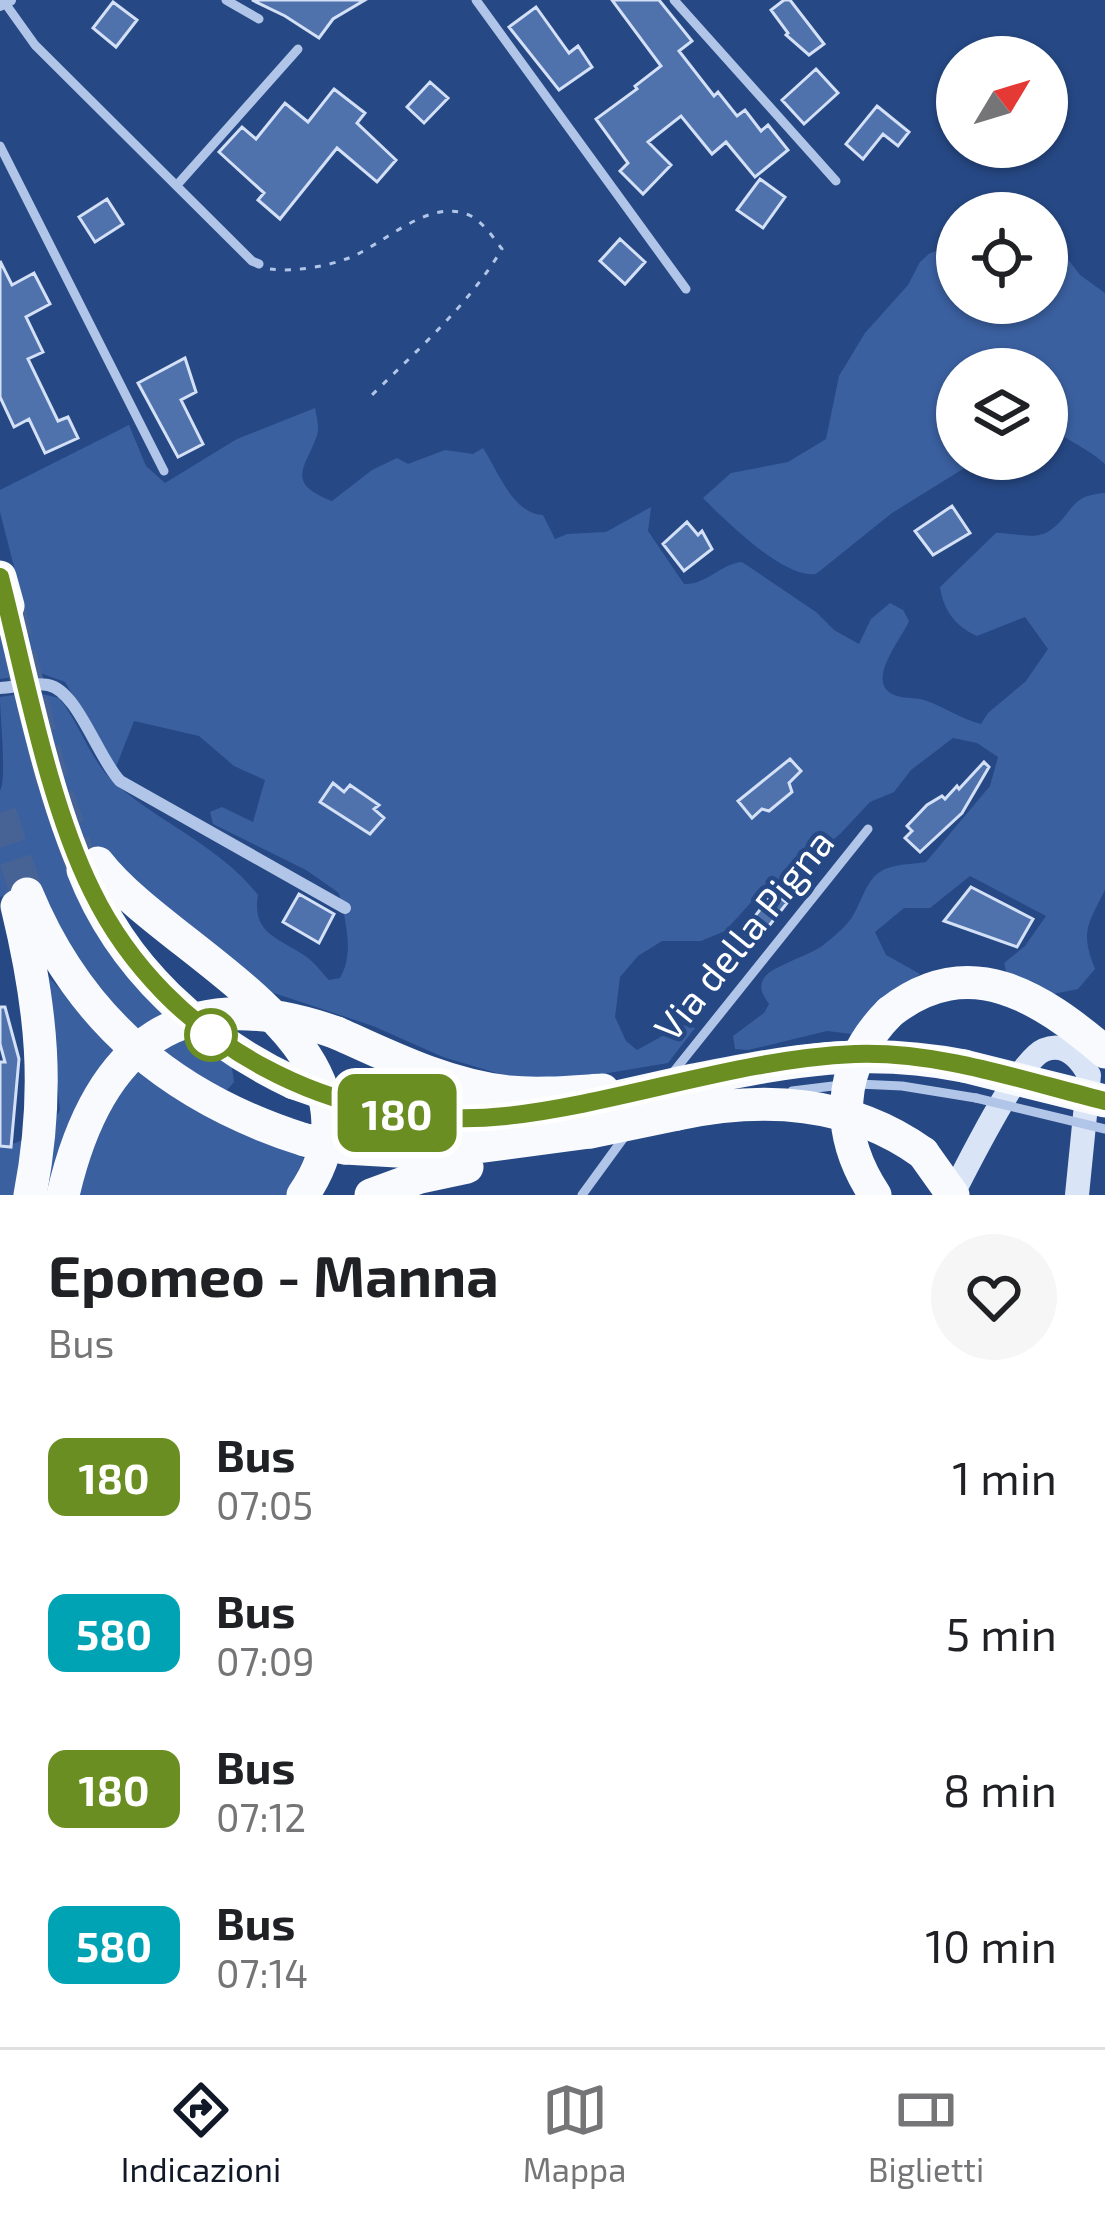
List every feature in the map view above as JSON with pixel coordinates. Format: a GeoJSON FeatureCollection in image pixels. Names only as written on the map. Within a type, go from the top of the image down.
{"type":"FeatureCollection","features":[{"type":"Feature","properties":{"kind":"highway"},"geometry":{"type":"LineString","coordinates":[[303,1195],[321,1158],[327,1120],[315,1066],[288,1029],[90,867],[116,934],[163,992],[224,1045],[294,1083],[343,1100],[391,1112],[464,1118],[593,1114]]}},
{"type":"Feature","properties":{"kind":"highway"},"geometry":{"type":"LineString","coordinates":[[30,1195],[44,1085],[37,994],[21,896],[65,969],[136,1050],[218,1107],[252,1123],[346,1148],[431,1153],[593,1114],[698,1095],[851,1054],[928,1059],[970,1082],[1105,1101]]}},
{"type":"Feature","properties":{"kind":"highway"},"geometry":{"type":"LineString","coordinates":[[875,1195],[848,1141],[845,1096],[861,1048],[890,1012],[917,995],[947,985],[1000,986],[1051,1010],[1105,1052]]}},
{"type":"Feature","properties":{"kind":"highway"},"geometry":{"type":"LineString","coordinates":[[63,1195],[74,1149],[93,1102],[116,1069],[158,1035],[199,1018],[250,1012],[284,1016],[422,1071],[467,1085],[525,1093],[593,1114]]}},
{"type":"Feature","properties":{"kind":"highway"},"geometry":{"type":"LineString","coordinates":[[698,1095],[802,1105],[884,1128],[923,1154],[953,1195]]}},
{"type":"Feature","properties":{"kind":"highway"},"geometry":{"type":"LineString","coordinates":[[371,1195],[420,1177],[532,1152],[593,1114]]}},
{"type":"Feature","properties":{"kind":"main road"},"geometry":{"type":"LineString","coordinates":[[953,1195],[1028,1063],[1053,1048],[1073,1053],[1089,1075],[1081,1187]]}},
{"type":"Feature","properties":{"kind":"street"},"geometry":{"type":"LineString","coordinates":[[0,688],[45,684],[65,692],[107,767],[120,781],[345,908]]}},
{"type":"Feature","properties":{"kind":"lane"},"geometry":{"type":"LineString","coordinates":[[226,0],[259,19]]}},
{"type":"Feature","properties":{"kind":"lane"},"geometry":{"type":"LineString","coordinates":[[476,0],[686,290]]}},
{"type":"Feature","properties":{"kind":"lane"},"geometry":{"type":"LineString","coordinates":[[674,0],[836,181]]}},
{"type":"Feature","properties":{"kind":"lane"},"geometry":{"type":"LineString","coordinates":[[5,3],[35,45],[259,264]]}},
{"type":"Feature","properties":{"kind":"lane"},"geometry":{"type":"LineString","coordinates":[[177,185],[298,49]]}},
{"type":"Feature","properties":{"kind":"lane"},"geometry":{"type":"LineString","coordinates":[[0,146],[164,471]]}},
{"type":"Feature","properties":{"kind":"lane","name":"Via della Pigna"},"geometry":{"type":"LineString","coordinates":[[582,1195],[719,1010],[868,829]]}},
{"type":"Feature","properties":{"kind":"lane"},"geometry":{"type":"LineString","coordinates":[[970,1082],[1105,1129]]}},
{"type":"Feature","properties":{"kind":"path"},"geometry":{"type":"LineString","coordinates":[[259,264],[274,270],[348,259],[435,214],[466,214],[487,229],[502,249],[488,273],[456,312],[368,398]]}},
{"type":"Feature","properties":{"kind":"shaded area"},"geometry":{"type":"Polygon","coordinates":[[[936,251],[936,324],[1068,324],[1068,259],[1080,275],[1105,293],[1105,464],[1068,439],[1068,348],[936,348],[936,480],[945,480],[892,513],[816,574],[788,567],[740,533],[703,498],[731,473],[788,462],[826,439],[839,376],[865,333],[936,251]]]}},
{"type":"Feature","properties":{"kind":"shaded area"},"geometry":{"type":"Polygon","coordinates":[[[315,408],[317,435],[302,474],[317,494],[332,501],[372,470],[397,458],[408,464],[445,450],[473,454],[483,448],[515,499],[532,513],[543,515],[555,539],[606,532],[651,507],[648,531],[684,584],[742,562],[859,644],[871,619],[890,603],[903,610],[909,621],[883,672],[887,690],[981,724],[1026,681],[1048,649],[1025,617],[977,636],[970,632],[947,610],[940,587],[996,533],[1046,533],[1079,501],[1105,493],[1105,890],[1087,937],[1095,969],[1078,989],[1053,994],[1032,981],[1007,975],[1004,963],[1025,946],[1046,916],[970,876],[930,908],[904,908],[875,932],[886,955],[920,974],[852,1034],[827,1031],[735,1049],[733,1036],[769,1004],[761,988],[768,974],[837,934],[880,872],[926,862],[990,786],[998,757],[977,743],[953,738],[911,770],[894,792],[870,802],[801,868],[767,885],[725,931],[701,941],[662,941],[638,956],[620,977],[615,1017],[626,1041],[637,1050],[682,1025],[695,1028],[668,1063],[578,1078],[510,1077],[262,989],[101,860],[105,941],[142,993],[232,1068],[234,1082],[226,1091],[179,1066],[131,1024],[88,976],[54,927],[38,889],[0,897],[0,697],[34,692],[59,698],[112,780],[228,864],[258,895],[264,928],[308,958],[329,980],[340,978],[347,958],[339,893],[306,870],[213,824],[210,812],[222,807],[253,822],[265,780],[234,766],[199,736],[134,721],[116,767],[65,682],[40,673],[0,679],[0,618],[21,594],[0,512],[0,490],[129,425],[146,466],[165,483],[237,439],[315,408]]]}},
{"type":"Feature","properties":{"kind":"shaded area"},"geometry":{"type":"Polygon","coordinates":[[[45,973],[103,1036],[184,1104],[304,1158],[287,1195],[0,1195],[0,1145],[34,1134],[60,1110],[45,973]]]}},
{"type":"Feature","properties":{"kind":"building"},"geometry":{"type":"Polygon","coordinates":[[[252,0],[365,0],[333,19],[319,38],[252,0]]]}},
{"type":"Feature","properties":{"kind":"building"},"geometry":{"type":"Polygon","coordinates":[[[612,0],[659,0],[692,41],[679,51],[714,96],[718,92],[737,116],[745,110],[761,131],[768,125],[788,150],[755,177],[726,142],[712,154],[681,116],[648,142],[671,165],[643,194],[620,171],[628,163],[596,119],[661,66],[612,0]]]}},
{"type":"Feature","properties":{"kind":"building"},"geometry":{"type":"Polygon","coordinates":[[[790,0],[824,44],[809,55],[786,35],[771,10],[790,0]]]}},
{"type":"Feature","properties":{"kind":"building"},"geometry":{"type":"Polygon","coordinates":[[[113,2],[137,20],[116,47],[93,28],[113,2]]]}},
{"type":"Feature","properties":{"kind":"building"},"geometry":{"type":"Polygon","coordinates":[[[536,7],[569,53],[578,46],[592,67],[559,90],[509,27],[536,7]]]}},
{"type":"Feature","properties":{"kind":"building"},"geometry":{"type":"Polygon","coordinates":[[[816,69],[838,93],[804,124],[782,100],[816,69]]]}},
{"type":"Feature","properties":{"kind":"building"},"geometry":{"type":"Polygon","coordinates":[[[430,82],[448,98],[424,123],[407,107],[430,82]]]}},
{"type":"Feature","properties":{"kind":"building"},"geometry":{"type":"Polygon","coordinates":[[[334,89],[365,113],[357,123],[396,160],[377,182],[337,148],[280,219],[258,200],[264,193],[219,152],[242,127],[256,139],[285,103],[308,122],[334,89]]]}},
{"type":"Feature","properties":{"kind":"building"},"geometry":{"type":"Polygon","coordinates":[[[877,106],[909,132],[898,146],[883,134],[863,159],[846,144],[877,106]]]}},
{"type":"Feature","properties":{"kind":"building"},"geometry":{"type":"Polygon","coordinates":[[[760,179],[785,197],[763,228],[737,210],[760,179]]]}},
{"type":"Feature","properties":{"kind":"building"},"geometry":{"type":"Polygon","coordinates":[[[107,199],[123,224],[95,242],[79,217],[107,199]]]}},
{"type":"Feature","properties":{"kind":"building"},"geometry":{"type":"Polygon","coordinates":[[[620,239],[645,262],[625,284],[600,261],[620,239]]]}},
{"type":"Feature","properties":{"kind":"building"},"geometry":{"type":"Polygon","coordinates":[[[0,261],[12,285],[34,273],[50,304],[26,317],[43,352],[28,359],[58,421],[68,417],[78,438],[45,453],[29,419],[14,427],[0,397],[0,261]]]}},
{"type":"Feature","properties":{"kind":"building"},"geometry":{"type":"Polygon","coordinates":[[[185,358],[196,392],[181,400],[203,444],[178,457],[138,383],[185,358]]]}},
{"type":"Feature","properties":{"kind":"building"},"geometry":{"type":"Polygon","coordinates":[[[952,506],[970,533],[933,555],[915,531],[952,506]]]}},
{"type":"Feature","properties":{"kind":"building"},"geometry":{"type":"Polygon","coordinates":[[[687,522],[698,535],[702,531],[712,549],[684,571],[663,544],[687,522]]]}},
{"type":"Feature","properties":{"kind":"building"},"geometry":{"type":"Polygon","coordinates":[[[790,759],[801,771],[789,783],[792,792],[752,818],[738,801],[790,759]]]}},
{"type":"Feature","properties":{"kind":"building"},"geometry":{"type":"Polygon","coordinates":[[[984,762],[989,767],[962,813],[920,852],[905,838],[912,831],[907,826],[927,805],[959,789],[984,762]]]}},
{"type":"Feature","properties":{"kind":"building"},"geometry":{"type":"Polygon","coordinates":[[[333,783],[344,792],[350,785],[379,805],[374,809],[384,818],[370,834],[320,802],[333,783]]]}},
{"type":"Feature","properties":{"kind":"building"},"geometry":{"type":"Polygon","coordinates":[[[971,887],[1033,919],[1017,947],[944,921],[971,887]]]}},
{"type":"Feature","properties":{"kind":"building"},"geometry":{"type":"Polygon","coordinates":[[[774,892],[787,903],[735,969],[722,958],[774,892]]]}},
{"type":"Feature","properties":{"kind":"building"},"geometry":{"type":"Polygon","coordinates":[[[299,894],[334,914],[319,943],[283,922],[299,894]]]}},
{"type":"Feature","properties":{"kind":"building"},"geometry":{"type":"Polygon","coordinates":[[[0,1007],[5,1007],[19,1059],[11,1147],[0,1146],[0,1062],[5,1062],[0,1007]]]}},
{"type":"Feature","properties":{"kind":"tunnel"},"geometry":{"type":"LineString","coordinates":[[8,606],[51,777],[83,870]]}},
{"type":"Feature","properties":{"kind":"tunnel"},"geometry":{"type":"LineString","coordinates":[[0,813],[27,894]]}},
{"type":"Feature","properties":{"kind":"bus line","name":"180"},"geometry":{"type":"LineString","coordinates":[[0,577],[51,777],[91,890],[116,934],[145,973],[205,1030],[294,1083],[391,1112],[502,1117],[806,1059],[872,1054],[964,1066],[1105,1101]]}}]}
